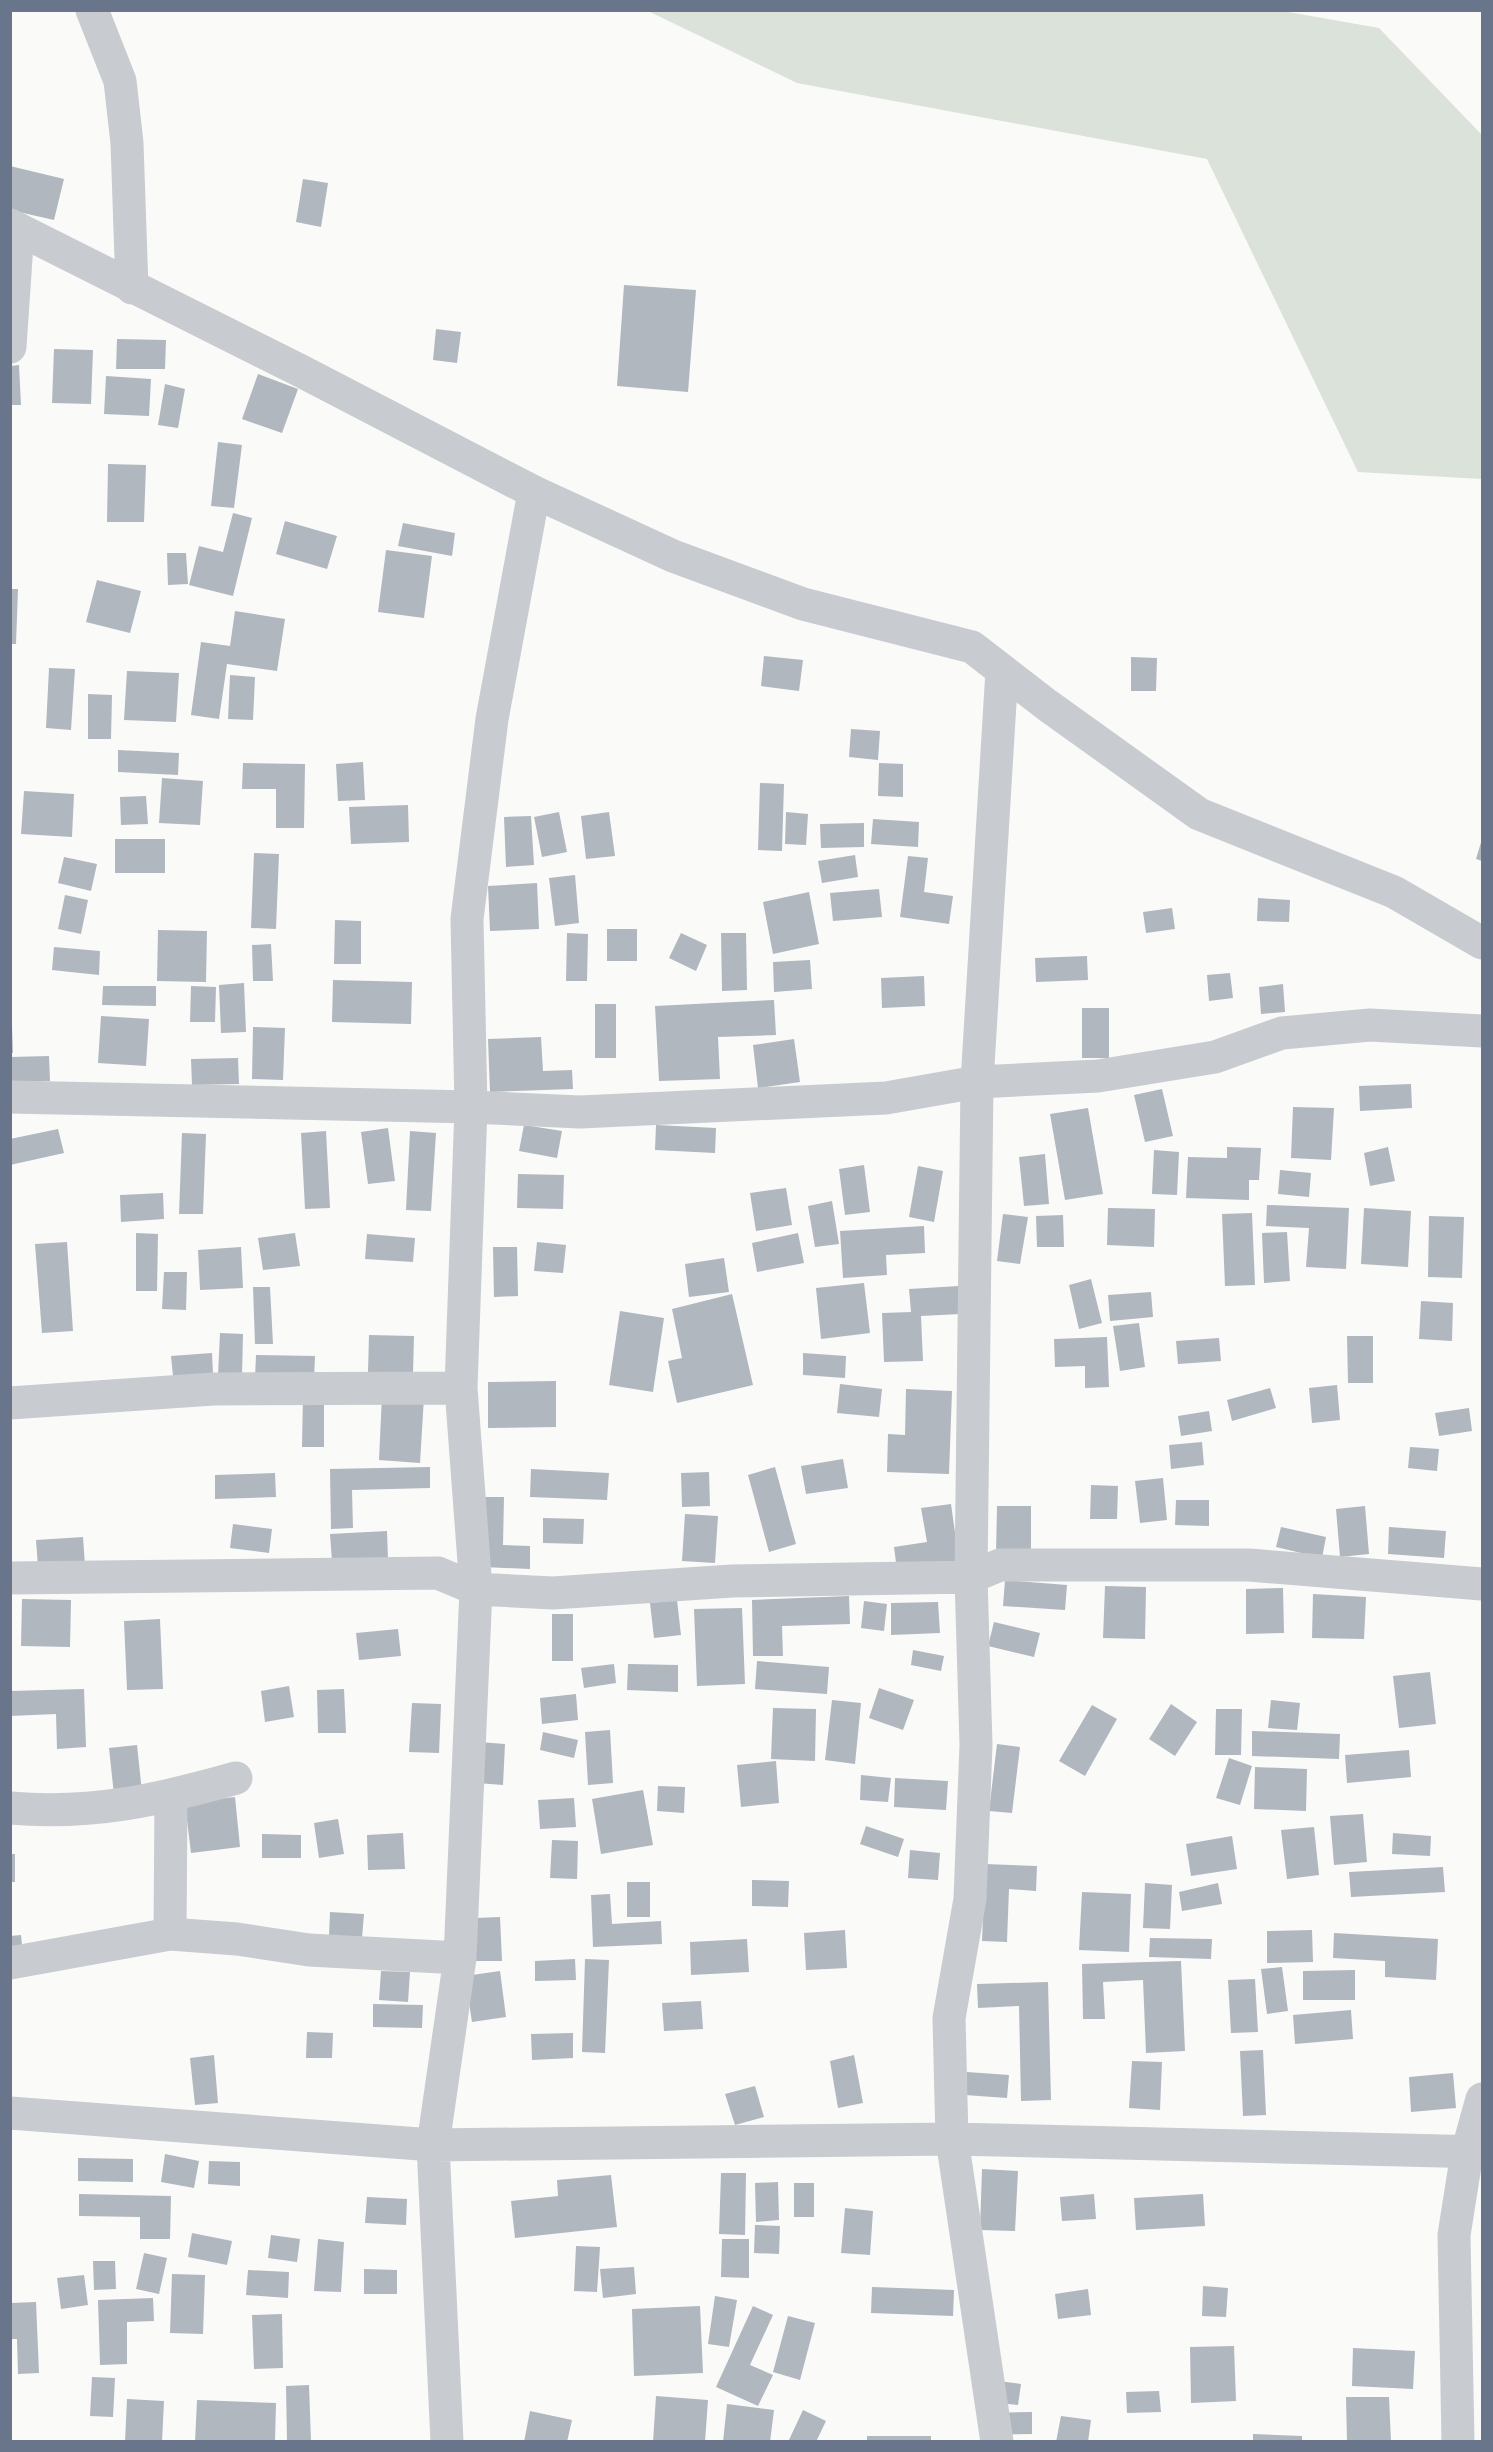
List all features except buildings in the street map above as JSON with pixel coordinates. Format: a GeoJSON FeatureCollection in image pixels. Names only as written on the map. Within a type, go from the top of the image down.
{"type":"FeatureCollection","features":[{"type":"Feature","properties":{"kind":"street"},"geometry":{"type":"LineString","coordinates":[[92,10],[120,81],[127,143],[132,288]]}},
{"type":"Feature","properties":{"kind":"street"},"geometry":{"type":"LineString","coordinates":[[10,347],[14,227],[301,371],[534,492],[673,556],[803,604],[972,647],[1199,814],[1394,892],[1482,943]]}},
{"type":"Feature","properties":{"kind":"street"},"geometry":{"type":"LineString","coordinates":[[447,2442],[434,2145],[460,1958],[476,1589],[461,1388],[471,1107],[467,919],[492,719],[534,492]]}},
{"type":"Feature","properties":{"kind":"street"},"geometry":{"type":"LineString","coordinates":[[997,2442],[998,2430],[952,2139],[949,2018],[970,1899],[976,1745],[971,1577],[977,1082],[1002,670]]}},
{"type":"Feature","properties":{"kind":"street"},"geometry":{"type":"LineString","coordinates":[[10,1097],[471,1107],[580,1112],[874,1099],[977,1082],[1098,1076],[1215,1057],[1282,1033],[1370,1025],[1482,1031]]}},
{"type":"Feature","properties":{"kind":"street"},"geometry":{"type":"LineString","coordinates":[[10,1403],[213,1389],[461,1388]]}},
{"type":"Feature","properties":{"kind":"street"},"geometry":{"type":"LineString","coordinates":[[10,1578],[438,1573],[476,1589],[553,1593],[732,1581],[971,1577],[1000,1565],[1249,1565],[1482,1584]]}},
{"type":"Feature","properties":{"kind":"street"},"geometry":{"type":"LineString","coordinates":[[10,1808],[86,1810],[171,1797],[237,1778]]}},
{"type":"Feature","properties":{"kind":"street"},"geometry":{"type":"LineString","coordinates":[[170,1934],[171,1797]]}},
{"type":"Feature","properties":{"kind":"street"},"geometry":{"type":"LineString","coordinates":[[10,1964],[170,1934],[237,1939],[309,1950],[460,1958]]}},
{"type":"Feature","properties":{"kind":"street"},"geometry":{"type":"LineString","coordinates":[[1458,2442],[1454,2235],[1474,2152],[1482,2099]]}},
{"type":"Feature","properties":{"kind":"street"},"geometry":{"type":"LineString","coordinates":[[10,2113],[434,2145],[952,2139],[1474,2152]]}},
{"type":"Feature","properties":{"kind":"shaded area"},"geometry":{"type":"Polygon","coordinates":[[[1277,10],[1379,28],[1482,135],[1482,479],[1358,472],[1207,159],[797,83],[648,11],[1277,10]]]}}]}
